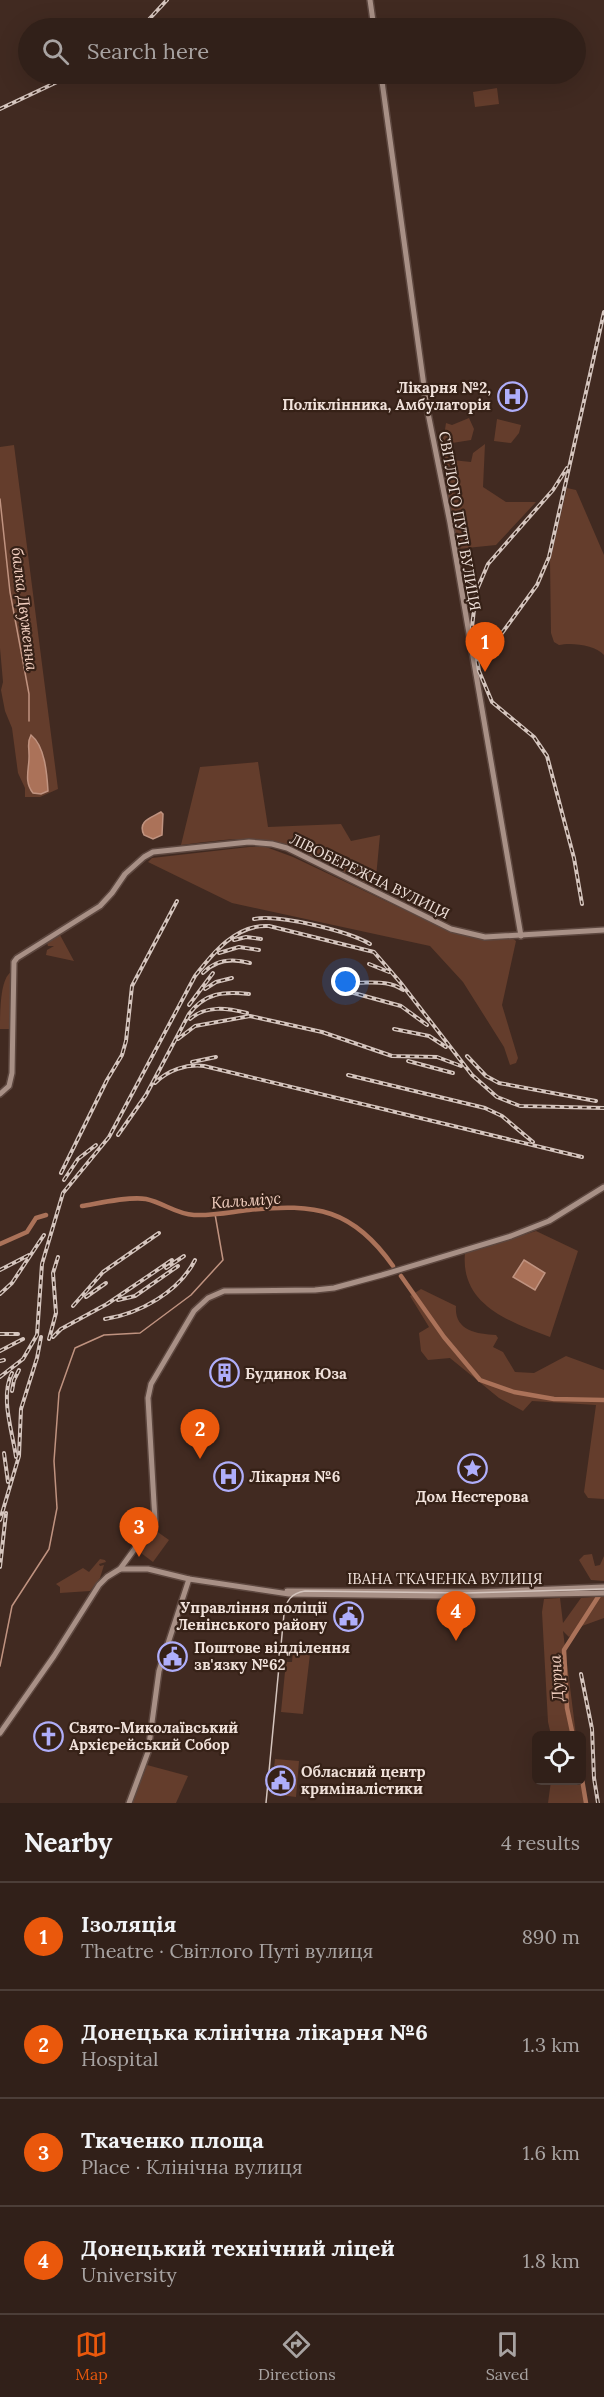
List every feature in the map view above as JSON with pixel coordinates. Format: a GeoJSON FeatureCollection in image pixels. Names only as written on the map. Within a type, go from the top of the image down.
{"type":"FeatureCollection","features":[{"type":"Feature","properties":{"kind":"main road"},"geometry":{"type":"LineString","coordinates":[[370,0],[373,18]]}},
{"type":"Feature","properties":{"kind":"main road","name":"СВІТЛОГО ПУТІ ВУЛИЦЯ"},"geometry":{"type":"LineString","coordinates":[[382,84],[427,408],[450,523],[521,936]]}},
{"type":"Feature","properties":{"kind":"main road","name":"ЛІВОБЕРЕЖНА ВУЛИЦЯ"},"geometry":{"type":"LineString","coordinates":[[0,1094],[9,1086],[12,1073],[14,962],[100,906],[132,866],[153,852],[249,842],[272,844],[287,848],[326,866],[451,929],[485,937],[604,930]]}},
{"type":"Feature","properties":{"kind":"main road"},"geometry":{"type":"LineString","coordinates":[[0,1733],[54,1656],[99,1585],[120,1569],[155,1521],[148,1398],[151,1384],[194,1311],[208,1299],[224,1291],[295,1291],[334,1288],[511,1236],[549,1221],[604,1187]]}},
{"type":"Feature","properties":{"kind":"main road","name":"ІВАНА ТКАЧЕНКА ВУЛИЦЯ"},"geometry":{"type":"LineString","coordinates":[[120,1569],[148,1569],[189,1579],[325,1595],[604,1593]]}},
{"type":"Feature","properties":{"kind":"main road"},"geometry":{"type":"LineString","coordinates":[[129,1803],[148,1752],[159,1671],[189,1579]]}},
{"type":"Feature","properties":{"kind":"main road","name":"ІВАНА ТКАЧЕНКА ВУЛИЦЯ"},"geometry":{"type":"LineString","coordinates":[[286,1592],[475,1592],[604,1587]]}},
{"type":"Feature","properties":{"kind":"shaded area"},"geometry":{"type":"Polygon","coordinates":[[[497,88],[499,104],[475,107],[473,92],[497,88]]]}},
{"type":"Feature","properties":{"kind":"shaded area"},"geometry":{"type":"Polygon","coordinates":[[[469,418],[474,429],[471,440],[452,443],[455,460],[442,449],[440,444],[446,423],[452,425],[469,418]]]}},
{"type":"Feature","properties":{"kind":"shaded area"},"geometry":{"type":"Polygon","coordinates":[[[497,419],[521,425],[519,433],[511,443],[494,441],[497,419]]]}},
{"type":"Feature","properties":{"kind":"shaded area"},"geometry":{"type":"Polygon","coordinates":[[[485,444],[483,487],[506,502],[536,502],[496,545],[457,549],[440,451],[452,460],[471,462],[473,453],[485,444]]]}},
{"type":"Feature","properties":{"kind":"shaded area"},"geometry":{"type":"Polygon","coordinates":[[[14,445],[58,789],[40,797],[25,797],[25,788],[18,773],[12,728],[5,711],[1,690],[3,682],[0,648],[0,447],[14,445]]]}},
{"type":"Feature","properties":{"kind":"shaded area"},"geometry":{"type":"Polygon","coordinates":[[[567,488],[576,490],[604,555],[604,655],[583,645],[559,645],[554,642],[551,633],[550,561],[567,488]]]}},
{"type":"Feature","properties":{"kind":"shaded area"},"geometry":{"type":"Polygon","coordinates":[[[31,735],[39,746],[46,769],[48,791],[41,794],[33,793],[28,784],[31,735]]]}},
{"type":"Feature","properties":{"kind":"shaded area"},"geometry":{"type":"Polygon","coordinates":[[[258,762],[268,827],[341,824],[351,841],[380,835],[375,888],[309,855],[269,841],[236,839],[181,845],[200,767],[258,762]]]}},
{"type":"Feature","properties":{"kind":"shaded area"},"geometry":{"type":"Polygon","coordinates":[[[161,812],[163,814],[162,835],[153,839],[144,835],[142,826],[144,823],[161,812]]]}},
{"type":"Feature","properties":{"kind":"shaded area"},"geometry":{"type":"Polygon","coordinates":[[[266,847],[293,857],[453,933],[491,940],[512,938],[516,941],[502,1005],[518,1058],[516,1063],[510,1065],[504,1047],[463,982],[430,946],[232,903],[148,862],[152,858],[266,847]]]}},
{"type":"Feature","properties":{"kind":"shaded area"},"geometry":{"type":"Polygon","coordinates":[[[60,935],[74,961],[46,955],[47,950],[54,946],[48,946],[47,943],[60,935]]]}},
{"type":"Feature","properties":{"kind":"shaded area"},"geometry":{"type":"Polygon","coordinates":[[[11,972],[10,1029],[0,1029],[3,989],[7,976],[11,972]]]}},
{"type":"Feature","properties":{"kind":"shaded area"},"geometry":{"type":"Polygon","coordinates":[[[536,1231],[578,1251],[550,1337],[504,1318],[491,1309],[479,1298],[471,1286],[466,1271],[465,1253],[536,1231]]]}},
{"type":"Feature","properties":{"kind":"shaded area"},"geometry":{"type":"Polygon","coordinates":[[[524,1260],[545,1273],[535,1290],[513,1277],[524,1260]]]}},
{"type":"Feature","properties":{"kind":"shaded area"},"geometry":{"type":"Polygon","coordinates":[[[421,1289],[456,1306],[459,1321],[468,1329],[496,1335],[498,1338],[493,1347],[503,1352],[515,1372],[534,1373],[566,1356],[604,1370],[604,1499],[588,1498],[584,1492],[596,1405],[532,1401],[523,1411],[499,1398],[450,1358],[428,1360],[421,1351],[419,1333],[429,1327],[410,1296],[421,1289]]]}},
{"type":"Feature","properties":{"kind":"shaded area"},"geometry":{"type":"Polygon","coordinates":[[[152,1528],[169,1540],[153,1562],[137,1550],[152,1528]]]}},
{"type":"Feature","properties":{"kind":"shaded area"},"geometry":{"type":"Polygon","coordinates":[[[592,1554],[595,1566],[600,1565],[604,1556],[604,1581],[591,1580],[579,1560],[584,1555],[592,1554]]]}},
{"type":"Feature","properties":{"kind":"shaded area"},"geometry":{"type":"Polygon","coordinates":[[[100,1559],[106,1562],[99,1564],[104,1565],[100,1578],[90,1591],[60,1593],[60,1587],[56,1584],[83,1568],[89,1572],[100,1559]]]}},
{"type":"Feature","properties":{"kind":"shaded area"},"geometry":{"type":"Polygon","coordinates":[[[604,1596],[604,1618],[582,1626],[569,1637],[563,1631],[576,1731],[550,1731],[542,1612],[544,1599],[560,1598],[563,1623],[581,1598],[604,1596]]]}},
{"type":"Feature","properties":{"kind":"shaded area"},"geometry":{"type":"Polygon","coordinates":[[[293,1652],[310,1654],[303,1714],[281,1712],[286,1662],[292,1662],[293,1652]]]}},
{"type":"Feature","properties":{"kind":"shaded area"},"geometry":{"type":"Polygon","coordinates":[[[275,1759],[299,1761],[296,1797],[271,1794],[275,1759]]]}},
{"type":"Feature","properties":{"kind":"shaded area"},"geometry":{"type":"Polygon","coordinates":[[[147,1765],[188,1776],[176,1803],[132,1803],[147,1765]]]}},
{"type":"Feature","properties":{"kind":"shaded area"},"geometry":{"type":"Polygon","coordinates":[[[550,1785],[583,1785],[585,1803],[548,1803],[550,1785]]]}},
{"type":"Feature","properties":{"kind":"waterway","name":"балка Двуженна"},"geometry":{"type":"LineString","coordinates":[[0,499],[10,592],[29,694],[29,721]]}},
{"type":"Feature","properties":{"kind":"waterway","name":"Кальміус"},"geometry":{"type":"LineString","coordinates":[[82,1206],[139,1198],[181,1213],[194,1215],[273,1208],[313,1210],[348,1221],[363,1232],[393,1266]]}},
{"type":"Feature","properties":{"kind":"waterway"},"geometry":{"type":"LineString","coordinates":[[0,1666],[12,1606],[49,1549],[57,1508],[54,1461],[59,1393],[75,1348],[104,1335],[140,1333],[191,1295],[223,1260],[215,1214]]}},
{"type":"Feature","properties":{"kind":"waterway","name":"Кальміус"},"geometry":{"type":"LineString","coordinates":[[0,1244],[27,1232],[36,1218],[46,1215]]}},
{"type":"Feature","properties":{"kind":"waterway","name":"Кальміус"},"geometry":{"type":"LineString","coordinates":[[401,1276],[444,1337],[480,1380],[514,1392],[554,1399],[604,1400]]}},
{"type":"Feature","properties":{"kind":"waterway","name":"Дурна"},"geometry":{"type":"LineString","coordinates":[[572,1731],[567,1708],[564,1650],[600,1594]]}},
{"type":"Feature","properties":{"kind":"waterway","name":"Дурна"},"geometry":{"type":"LineString","coordinates":[[583,1785],[586,1803]]}},
{"type":"Feature","properties":{"kind":"tram line"},"geometry":{"type":"LineString","coordinates":[[266,1803],[284,1614],[286,1605],[293,1596],[305,1591],[466,1593],[604,1589]]}},
{"type":"Feature","properties":{"kind":"railway"},"geometry":{"type":"LineString","coordinates":[[150,18],[167,0]]}},
{"type":"Feature","properties":{"kind":"railway"},"geometry":{"type":"LineString","coordinates":[[0,109],[53,84]]}},
{"type":"Feature","properties":{"kind":"railway"},"geometry":{"type":"LineString","coordinates":[[502,633],[537,585],[549,557],[604,312]]}},
{"type":"Feature","properties":{"kind":"railway"},"geometry":{"type":"LineString","coordinates":[[567,468],[553,490],[488,564],[476,592],[472,627],[479,671],[492,702],[534,737],[547,756],[574,858],[582,904]]}},
{"type":"Feature","properties":{"kind":"railway"},"geometry":{"type":"LineString","coordinates":[[61,1173],[107,1080],[122,1055],[126,1041],[132,986],[177,901]]}},
{"type":"Feature","properties":{"kind":"railway"},"geometry":{"type":"LineString","coordinates":[[254,919],[296,921],[346,934],[370,944]]}},
{"type":"Feature","properties":{"kind":"railway"},"geometry":{"type":"LineString","coordinates":[[0,1377],[23,1359],[37,1335],[42,1264],[63,1193],[109,1137],[195,976],[226,942],[246,930],[269,926],[374,952],[472,1075],[497,1097],[520,1106],[604,1108]]}},
{"type":"Feature","properties":{"kind":"railway"},"geometry":{"type":"LineString","coordinates":[[234,940],[246,937],[261,939]]}},
{"type":"Feature","properties":{"kind":"railway"},"geometry":{"type":"LineString","coordinates":[[219,953],[239,947],[259,950]]}},
{"type":"Feature","properties":{"kind":"railway"},"geometry":{"type":"LineString","coordinates":[[203,973],[219,962],[237,960],[250,963]]}},
{"type":"Feature","properties":{"kind":"railway"},"geometry":{"type":"LineString","coordinates":[[369,964],[389,972]]}},
{"type":"Feature","properties":{"kind":"railway"},"geometry":{"type":"LineString","coordinates":[[189,1005],[213,973]]}},
{"type":"Feature","properties":{"kind":"railway"},"geometry":{"type":"LineString","coordinates":[[205,989],[216,982],[232,978]]}},
{"type":"Feature","properties":{"kind":"railway"},"geometry":{"type":"LineString","coordinates":[[342,981],[389,984],[403,990]]}},
{"type":"Feature","properties":{"kind":"railway"},"geometry":{"type":"LineString","coordinates":[[350,992],[401,1006],[427,1025]]}},
{"type":"Feature","properties":{"kind":"railway"},"geometry":{"type":"LineString","coordinates":[[118,1135],[146,1095],[189,1014],[195,1007],[208,998],[223,993],[249,994]]}},
{"type":"Feature","properties":{"kind":"railway"},"geometry":{"type":"LineString","coordinates":[[190,1019],[203,1011],[210,1010],[224,1009],[247,1013]]}},
{"type":"Feature","properties":{"kind":"railway"},"geometry":{"type":"LineString","coordinates":[[178,1039],[195,1026],[250,1016],[322,1032],[392,1056],[437,1057],[461,1066]]}},
{"type":"Feature","properties":{"kind":"railway"},"geometry":{"type":"LineString","coordinates":[[394,1029],[429,1036],[446,1047]]}},
{"type":"Feature","properties":{"kind":"railway"},"geometry":{"type":"LineString","coordinates":[[467,1056],[486,1076],[499,1083],[596,1101]]}},
{"type":"Feature","properties":{"kind":"railway"},"geometry":{"type":"LineString","coordinates":[[192,1062],[216,1057]]}},
{"type":"Feature","properties":{"kind":"railway"},"geometry":{"type":"LineString","coordinates":[[408,1061],[453,1073]]}},
{"type":"Feature","properties":{"kind":"railway"},"geometry":{"type":"LineString","coordinates":[[155,1083],[178,1069],[204,1066],[582,1157]]}},
{"type":"Feature","properties":{"kind":"railway"},"geometry":{"type":"LineString","coordinates":[[348,1075],[485,1108],[502,1116],[533,1142]]}},
{"type":"Feature","properties":{"kind":"railway"},"geometry":{"type":"LineString","coordinates":[[64,1180],[78,1159],[96,1145]]}},
{"type":"Feature","properties":{"kind":"railway"},"geometry":{"type":"LineString","coordinates":[[73,1306],[103,1272],[159,1233]]}},
{"type":"Feature","properties":{"kind":"railway"},"geometry":{"type":"LineString","coordinates":[[0,1294],[12,1283],[44,1235]]}},
{"type":"Feature","properties":{"kind":"railway"},"geometry":{"type":"LineString","coordinates":[[0,1270],[29,1255]]}},
{"type":"Feature","properties":{"kind":"railway"},"geometry":{"type":"LineString","coordinates":[[166,1268],[184,1256]]}},
{"type":"Feature","properties":{"kind":"railway"},"geometry":{"type":"LineString","coordinates":[[49,1339],[56,1313],[53,1273],[58,1257]]}},
{"type":"Feature","properties":{"kind":"railway"},"geometry":{"type":"LineString","coordinates":[[53,1337],[61,1329],[107,1304],[172,1260]]}},
{"type":"Feature","properties":{"kind":"railway"},"geometry":{"type":"LineString","coordinates":[[105,1319],[131,1312],[157,1300],[179,1282],[195,1260]]}},
{"type":"Feature","properties":{"kind":"railway"},"geometry":{"type":"LineString","coordinates":[[118,1300],[135,1296],[178,1266]]}},
{"type":"Feature","properties":{"kind":"railway"},"geometry":{"type":"LineString","coordinates":[[86,1297],[106,1283]]}},
{"type":"Feature","properties":{"kind":"railway"},"geometry":{"type":"LineString","coordinates":[[0,1334],[18,1334]]}},
{"type":"Feature","properties":{"kind":"railway"},"geometry":{"type":"LineString","coordinates":[[0,1520],[19,1456],[21,1409],[41,1337]]}},
{"type":"Feature","properties":{"kind":"railway"},"geometry":{"type":"LineString","coordinates":[[0,1351],[23,1339]]}},
{"type":"Feature","properties":{"kind":"railway"},"geometry":{"type":"LineString","coordinates":[[0,1361],[4,1360]]}},
{"type":"Feature","properties":{"kind":"railway"},"geometry":{"type":"LineString","coordinates":[[12,1391],[19,1370]]}},
{"type":"Feature","properties":{"kind":"railway"},"geometry":{"type":"LineString","coordinates":[[12,1373],[7,1392],[7,1403],[16,1457]]}},
{"type":"Feature","properties":{"kind":"railway"},"geometry":{"type":"LineString","coordinates":[[4,1453],[8,1482]]}},
{"type":"Feature","properties":{"kind":"railway"},"geometry":{"type":"LineString","coordinates":[[0,1567],[6,1513]]}},
{"type":"Feature","properties":{"kind":"railway"},"geometry":{"type":"LineString","coordinates":[[581,1674],[592,1729],[594,1778],[598,1803]]}},
{"type":"Feature","properties":{"kind":"place","name":"Лікарня №2, Поліклінника, Амбулаторія"},"geometry":{"type":"Point","coordinates":[512,396]}},
{"type":"Feature","properties":{"kind":"place","name":"Ізоляція"},"geometry":{"type":"Point","coordinates":[485,672]}},
{"type":"Feature","properties":{"kind":"place","name":"Будинок Юза"},"geometry":{"type":"Point","coordinates":[224,1373]}},
{"type":"Feature","properties":{"kind":"place","name":"Донецька клінічна лікарня №6"},"geometry":{"type":"Point","coordinates":[200,1459]}},
{"type":"Feature","properties":{"kind":"place","name":"Дом Нестерова"},"geometry":{"type":"Point","coordinates":[472,1469]}},
{"type":"Feature","properties":{"kind":"place","name":"Лікарня №6"},"geometry":{"type":"Point","coordinates":[228,1476]}},
{"type":"Feature","properties":{"kind":"place","name":"Ткаченко площа"},"geometry":{"type":"Point","coordinates":[139,1557]}},
{"type":"Feature","properties":{"kind":"place","name":"Управління поліції Ленінського району"},"geometry":{"type":"Point","coordinates":[348,1616]}},
{"type":"Feature","properties":{"kind":"place","name":"Донецький технічний ліцей"},"geometry":{"type":"Point","coordinates":[456,1641]}},
{"type":"Feature","properties":{"kind":"place","name":"Поштове відділення зв'язку №62"},"geometry":{"type":"Point","coordinates":[173,1656]}},
{"type":"Feature","properties":{"kind":"place","name":"Свято-Миколаївський Архієрейський Собор"},"geometry":{"type":"Point","coordinates":[48,1736]}},
{"type":"Feature","properties":{"kind":"place","name":"Обласний центр криміналістики"},"geometry":{"type":"Point","coordinates":[280,1780]}}]}
